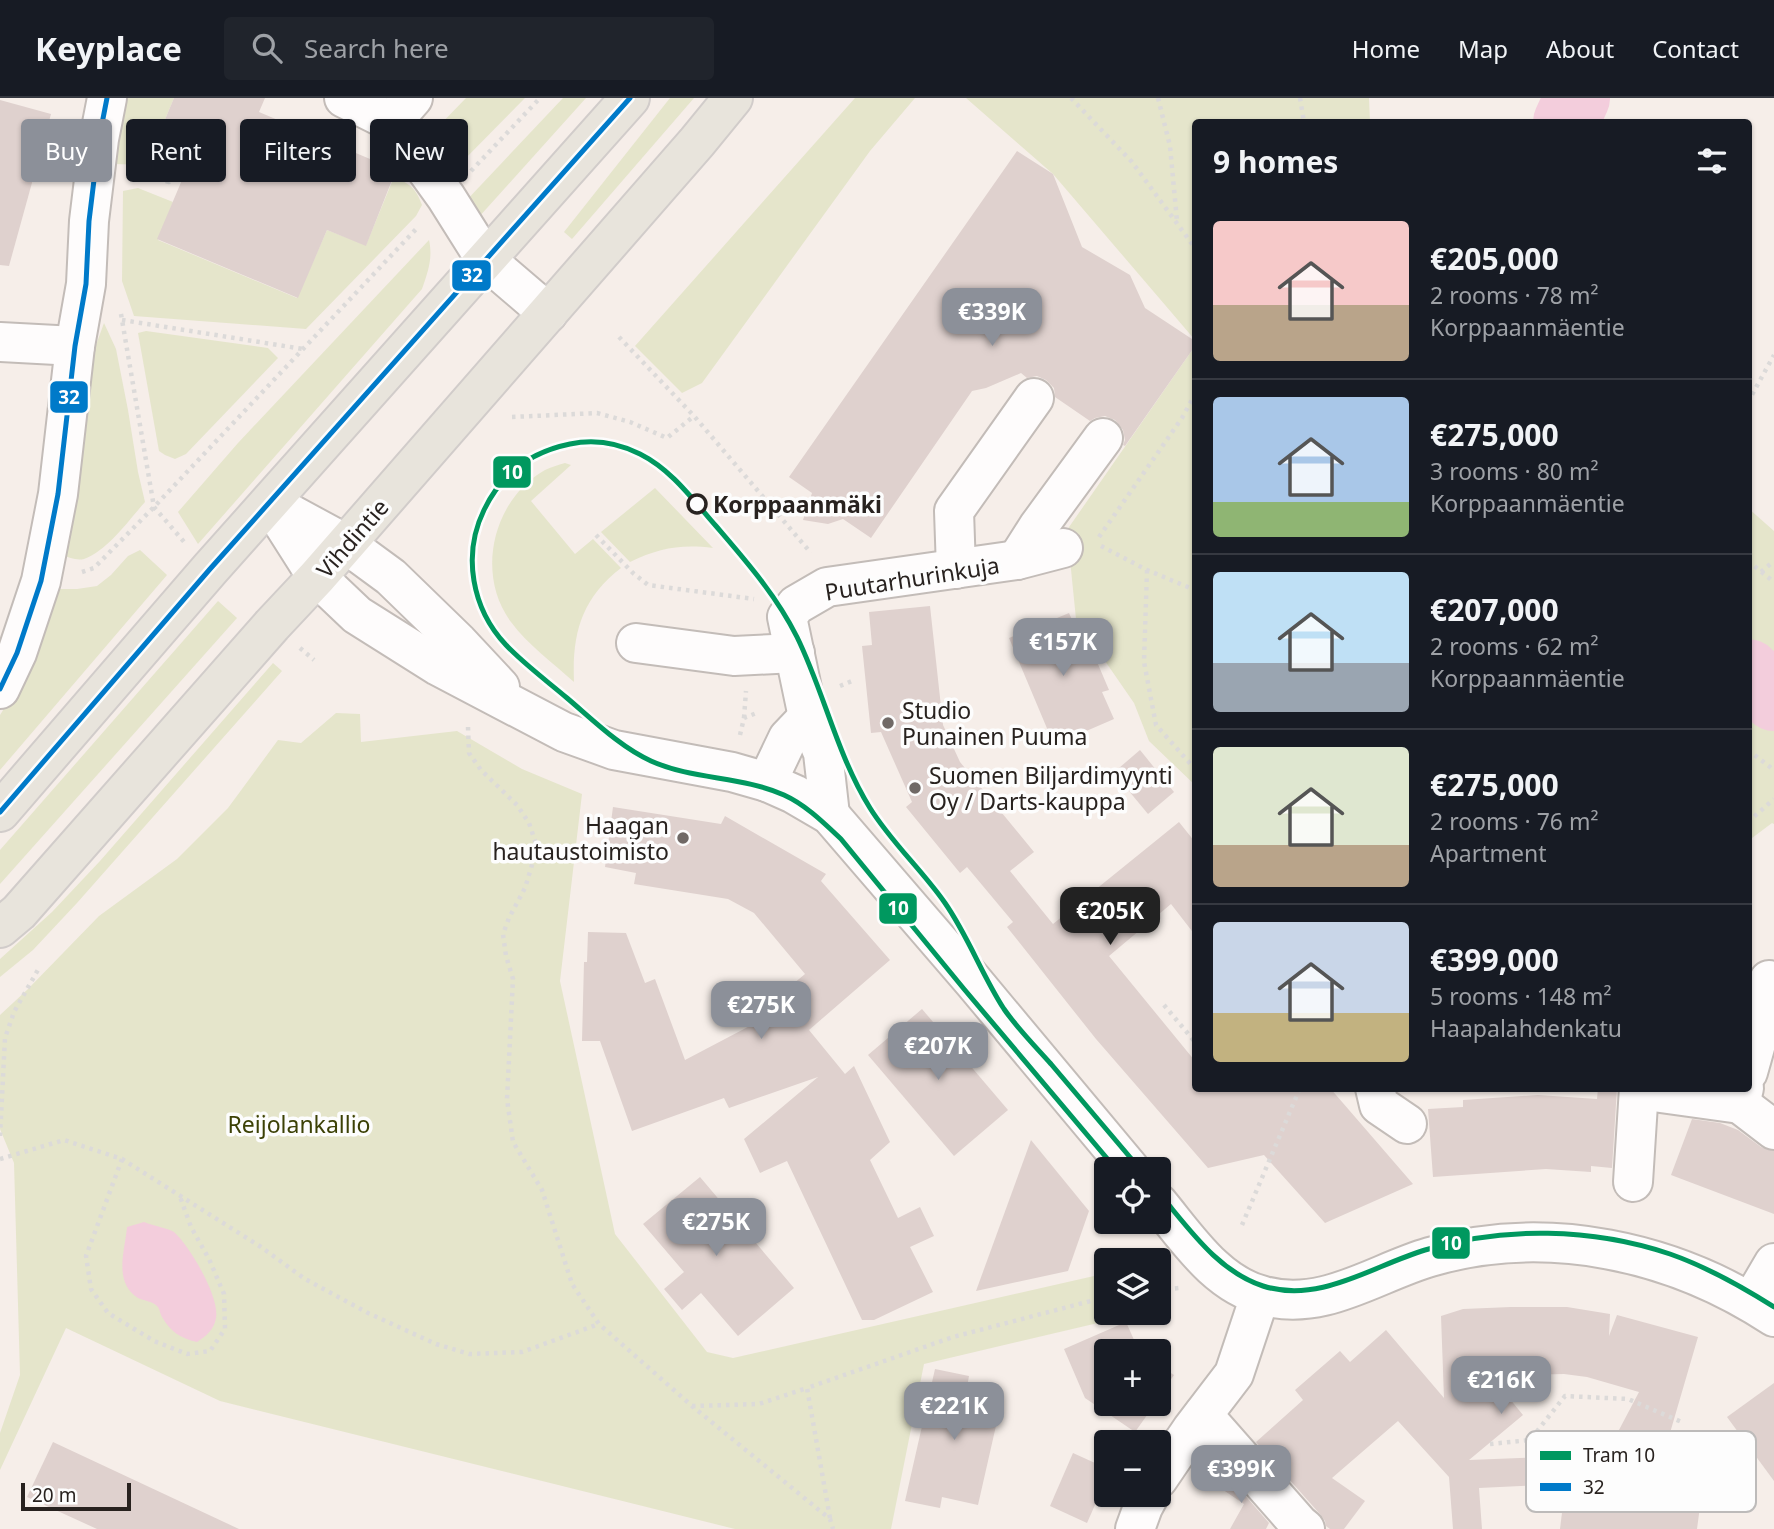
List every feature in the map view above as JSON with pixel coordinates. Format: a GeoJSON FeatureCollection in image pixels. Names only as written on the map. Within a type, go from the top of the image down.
{"type":"FeatureCollection","features":[{"type":"Feature","properties":{"kind":"main road"},"geometry":{"type":"LineString","coordinates":[[0,812],[210,569],[630,98]]}},
{"type":"Feature","properties":{"kind":"main road","name":"Vihdintie"},"geometry":{"type":"LineString","coordinates":[[0,928],[19,912],[272,625],[317,578],[733,98]]}},
{"type":"Feature","properties":{"kind":"main road","name":"Vihdintie"},"geometry":{"type":"LineString","coordinates":[[697,142],[745,98]]}},
{"type":"Feature","properties":{"kind":"street"},"geometry":{"type":"LineString","coordinates":[[0,688],[17,653],[41,581],[58,494],[75,346],[86,284],[89,221],[99,139],[107,98]]}},
{"type":"Feature","properties":{"kind":"street"},"geometry":{"type":"LineString","coordinates":[[344,98],[402,110],[446,197],[485,259],[548,313]]}},
{"type":"Feature","properties":{"kind":"street"},"geometry":{"type":"LineString","coordinates":[[0,342],[75,346]]}},
{"type":"Feature","properties":{"kind":"street"},"geometry":{"type":"LineString","coordinates":[[956,569],[954,511],[1034,398]]}},
{"type":"Feature","properties":{"kind":"street"},"geometry":{"type":"LineString","coordinates":[[1017,560],[1103,438]]}},
{"type":"Feature","properties":{"kind":"street"},"geometry":{"type":"LineString","coordinates":[[270,503],[346,544],[391,577],[458,642],[521,709]]}},
{"type":"Feature","properties":{"kind":"street"},"geometry":{"type":"LineString","coordinates":[[270,503],[317,578],[357,615],[438,666],[564,732],[614,750],[732,772],[767,782],[830,815],[1120,1157]]}},
{"type":"Feature","properties":{"kind":"street","name":"Puutarhurinkuja"},"geometry":{"type":"LineString","coordinates":[[830,815],[824,753],[808,717],[788,617],[796,605],[827,587],[1017,560],[1079,546]]}},
{"type":"Feature","properties":{"kind":"street"},"geometry":{"type":"LineString","coordinates":[[636,643],[734,656],[795,653]]}},
{"type":"Feature","properties":{"kind":"street"},"geometry":{"type":"LineString","coordinates":[[767,782],[788,738],[808,717]]}},
{"type":"Feature","properties":{"kind":"street"},"geometry":{"type":"LineString","coordinates":[[1752,1057],[1769,980],[1774,986]]}},
{"type":"Feature","properties":{"kind":"street"},"geometry":{"type":"LineString","coordinates":[[1376,1092],[1379,1105],[1407,1124]]}},
{"type":"Feature","properties":{"kind":"street"},"geometry":{"type":"LineString","coordinates":[[1633,1182],[1639,1092]]}},
{"type":"Feature","properties":{"kind":"street"},"geometry":{"type":"LineString","coordinates":[[1747,1092],[1774,1130]]}},
{"type":"Feature","properties":{"kind":"street"},"geometry":{"type":"LineString","coordinates":[[1171,1219],[1196,1249],[1231,1282],[1261,1296],[1285,1301],[1329,1296],[1430,1257],[1495,1245],[1532,1243],[1590,1247],[1632,1254],[1694,1273],[1763,1310],[1774,1263]]}},
{"type":"Feature","properties":{"kind":"street"},"geometry":{"type":"LineString","coordinates":[[1171,1461],[1234,1374],[1261,1296]]}},
{"type":"Feature","properties":{"kind":"street"},"geometry":{"type":"LineString","coordinates":[[1203,1415],[1305,1529]]}},
{"type":"Feature","properties":{"kind":"street"},"geometry":{"type":"LineString","coordinates":[[1135,1529],[1143,1507]]}},
{"type":"Feature","properties":{"kind":"path"},"geometry":{"type":"LineString","coordinates":[[45,564],[78,574],[94,568],[540,98]]}},
{"type":"Feature","properties":{"kind":"path"},"geometry":{"type":"LineString","coordinates":[[1071,98],[1132,162],[1192,244]]}},
{"type":"Feature","properties":{"kind":"path"},"geometry":{"type":"LineString","coordinates":[[1158,98],[1170,146],[1177,223]]}},
{"type":"Feature","properties":{"kind":"path"},"geometry":{"type":"LineString","coordinates":[[1300,98],[1304,119]]}},
{"type":"Feature","properties":{"kind":"path"},"geometry":{"type":"LineString","coordinates":[[86,284],[117,286],[154,507],[191,550]]}},
{"type":"Feature","properties":{"kind":"path"},"geometry":{"type":"LineString","coordinates":[[122,320],[303,349]]}},
{"type":"Feature","properties":{"kind":"path"},"geometry":{"type":"LineString","coordinates":[[619,337],[694,416],[814,556]]}},
{"type":"Feature","properties":{"kind":"path"},"geometry":{"type":"LineString","coordinates":[[1752,395],[1774,355]]}},
{"type":"Feature","properties":{"kind":"path"},"geometry":{"type":"LineString","coordinates":[[1192,400],[1182,418],[1079,546],[1192,589]]}},
{"type":"Feature","properties":{"kind":"path"},"geometry":{"type":"LineString","coordinates":[[512,417],[597,413],[630,422],[667,438],[694,416]]}},
{"type":"Feature","properties":{"kind":"path"},"geometry":{"type":"LineString","coordinates":[[596,535],[633,573],[649,585],[755,599],[762,594]]}},
{"type":"Feature","properties":{"kind":"path"},"geometry":{"type":"LineString","coordinates":[[1761,572],[1774,561]]}},
{"type":"Feature","properties":{"kind":"path"},"geometry":{"type":"LineString","coordinates":[[1752,564],[1774,582]]}},
{"type":"Feature","properties":{"kind":"path"},"geometry":{"type":"LineString","coordinates":[[1147,570],[1144,662],[1156,725],[1192,766]]}},
{"type":"Feature","properties":{"kind":"path"},"geometry":{"type":"LineString","coordinates":[[468,727],[469,753],[481,770],[517,805],[529,824],[536,844],[525,888],[503,934],[513,979],[507,1099],[513,1142],[541,1190],[572,1284],[599,1324],[692,1406],[830,1519]]}},
{"type":"Feature","properties":{"kind":"path"},"geometry":{"type":"LineString","coordinates":[[1752,753],[1774,770]]}},
{"type":"Feature","properties":{"kind":"path"},"geometry":{"type":"LineString","coordinates":[[1752,818],[1774,799]]}},
{"type":"Feature","properties":{"kind":"path"},"geometry":{"type":"LineString","coordinates":[[0,1136],[5,1038],[14,1012],[39,968]]}},
{"type":"Feature","properties":{"kind":"path"},"geometry":{"type":"LineString","coordinates":[[1164,1005],[1192,1038]]}},
{"type":"Feature","properties":{"kind":"path"},"geometry":{"type":"LineString","coordinates":[[1242,1225],[1298,1092]]}},
{"type":"Feature","properties":{"kind":"path"},"geometry":{"type":"LineString","coordinates":[[0,1159],[64,1140],[122,1158],[261,1247],[305,1279],[368,1313],[468,1354],[522,1352],[599,1324]]}},
{"type":"Feature","properties":{"kind":"path"},"geometry":{"type":"LineString","coordinates":[[122,1158],[86,1256],[91,1289],[108,1312],[154,1341],[187,1354],[210,1351],[225,1329],[224,1294],[191,1227],[179,1194]]}},
{"type":"Feature","properties":{"kind":"path"},"geometry":{"type":"LineString","coordinates":[[1171,1289],[1181,1288]]}},
{"type":"Feature","properties":{"kind":"path"},"geometry":{"type":"LineString","coordinates":[[692,1406],[759,1404],[953,1337],[1094,1300]]}},
{"type":"Feature","properties":{"kind":"path"},"geometry":{"type":"LineString","coordinates":[[807,1388],[833,1529]]}},
{"type":"Feature","properties":{"kind":"path"},"geometry":{"type":"LineString","coordinates":[[1537,1431],[1565,1396],[1628,1399],[1684,1423]]}},
{"type":"Feature","properties":{"kind":"path"},"geometry":{"type":"LineString","coordinates":[[1490,1444],[1526,1440]]}},
{"type":"Feature","properties":{"kind":"green space"},"geometry":{"type":"Polygon","coordinates":[[[125,98],[174,98],[165,119],[126,119],[126,164],[114,164],[125,98]]]}},
{"type":"Feature","properties":{"kind":"green space"},"geometry":{"type":"Polygon","coordinates":[[[466,98],[525,98],[468,156],[468,119],[446,119],[466,98]]]}},
{"type":"Feature","properties":{"kind":"green space"},"geometry":{"type":"Polygon","coordinates":[[[563,98],[586,98],[478,218],[464,203],[563,98]]]}},
{"type":"Feature","properties":{"kind":"green space"},"geometry":{"type":"Polygon","coordinates":[[[670,98],[694,98],[572,239],[564,232],[670,98]]]}},
{"type":"Feature","properties":{"kind":"green space"},"geometry":{"type":"Polygon","coordinates":[[[855,98],[915,98],[870,151],[702,383],[682,393],[635,346],[855,98]]]}},
{"type":"Feature","properties":{"kind":"green space"},"geometry":{"type":"Polygon","coordinates":[[[966,98],[1369,98],[1370,119],[1192,119],[1192,336],[1053,174],[966,98]]]}},
{"type":"Feature","properties":{"kind":"green space"},"geometry":{"type":"Polygon","coordinates":[[[392,182],[408,184],[422,205],[416,216],[306,329],[134,316],[122,281],[123,191],[138,188],[173,202],[158,240],[297,298],[327,230],[366,245],[392,182]]]}},
{"type":"Feature","properties":{"kind":"green space"},"geometry":{"type":"Polygon","coordinates":[[[429,240],[430,259],[422,289],[198,544],[178,512],[238,443],[429,240]]]}},
{"type":"Feature","properties":{"kind":"green space"},"geometry":{"type":"Polygon","coordinates":[[[104,323],[116,349],[145,502],[101,549],[78,560],[62,555],[84,378],[104,323]]]}},
{"type":"Feature","properties":{"kind":"green space"},"geometry":{"type":"Polygon","coordinates":[[[146,331],[268,348],[278,358],[186,454],[175,459],[159,451],[138,333],[146,331]]]}},
{"type":"Feature","properties":{"kind":"green space"},"geometry":{"type":"Polygon","coordinates":[[[1192,350],[1192,782],[1149,741],[1134,703],[1076,619],[1067,530],[1192,350]]]}},
{"type":"Feature","properties":{"kind":"green space"},"geometry":{"type":"Polygon","coordinates":[[[565,463],[571,465],[531,501],[575,554],[593,539],[621,568],[596,592],[582,619],[575,648],[574,682],[533,646],[511,622],[500,603],[492,560],[502,518],[513,499],[527,483],[545,470],[565,463]]]}},
{"type":"Feature","properties":{"kind":"green space"},"geometry":{"type":"Polygon","coordinates":[[[655,488],[713,548],[670,548],[630,562],[601,532],[655,488]]]}},
{"type":"Feature","properties":{"kind":"green space"},"geometry":{"type":"Polygon","coordinates":[[[1752,512],[1774,531],[1774,824],[1752,838],[1752,512]]]}},
{"type":"Feature","properties":{"kind":"green space"},"geometry":{"type":"Polygon","coordinates":[[[140,550],[167,575],[0,770],[0,715],[14,693],[55,589],[97,586],[128,556],[140,550]]]}},
{"type":"Feature","properties":{"kind":"green space"},"geometry":{"type":"Polygon","coordinates":[[[218,601],[237,618],[0,884],[0,850],[218,601]]]}},
{"type":"Feature","properties":{"kind":"green space"},"geometry":{"type":"Polygon","coordinates":[[[273,663],[282,671],[77,903],[33,950],[0,977],[0,959],[52,912],[100,861],[273,663]]]}},
{"type":"Feature","properties":{"kind":"green space","name":"Reijolankallio"},"geometry":{"type":"Polygon","coordinates":[[[336,713],[360,714],[361,742],[457,731],[522,769],[582,794],[560,981],[615,1234],[707,1352],[733,1358],[1094,1276],[1094,1324],[924,1364],[891,1529],[735,1529],[220,1401],[66,1328],[0,1470],[0,1433],[20,1375],[14,1163],[0,1129],[0,1015],[99,916],[177,859],[228,808],[278,740],[301,743],[336,713]]]}},
{"type":"Feature","properties":{"kind":"shaded area"},"geometry":{"type":"Polygon","coordinates":[[[144,1222],[174,1232],[195,1259],[208,1285],[216,1309],[216,1318],[211,1329],[197,1342],[181,1336],[169,1327],[158,1307],[138,1298],[125,1284],[122,1266],[127,1227],[144,1222]]]}},
{"type":"Feature","properties":{"kind":"building"},"geometry":{"type":"Polygon","coordinates":[[[174,98],[265,98],[259,112],[276,119],[240,119],[240,182],[356,182],[356,153],[370,159],[370,182],[391,182],[366,246],[327,230],[298,298],[157,239],[181,182],[226,182],[226,119],[165,119],[174,98]]]}},
{"type":"Feature","properties":{"kind":"building"},"geometry":{"type":"Polygon","coordinates":[[[0,100],[51,114],[50,119],[21,119],[21,182],[32,182],[9,266],[0,265],[0,100]]]}},
{"type":"Feature","properties":{"kind":"building"},"geometry":{"type":"Polygon","coordinates":[[[1017,151],[1053,174],[1082,247],[1130,275],[1145,308],[1192,339],[1192,350],[1125,446],[1123,430],[1115,420],[1105,416],[1090,421],[1055,397],[1054,388],[1037,376],[1027,378],[1021,373],[972,391],[871,538],[843,519],[828,524],[803,520],[812,493],[789,477],[1017,151]]]}},
{"type":"Feature","properties":{"kind":"building"},"geometry":{"type":"Polygon","coordinates":[[[930,606],[943,725],[960,762],[1034,852],[1010,871],[1053,924],[1179,822],[1192,838],[1192,931],[1171,904],[1109,956],[1192,1057],[1192,1092],[1333,1092],[1413,1184],[1325,1223],[1264,1155],[1208,1168],[1096,1039],[1007,927],[1013,922],[967,867],[960,873],[906,807],[912,802],[881,732],[871,733],[862,646],[872,645],[869,612],[930,606]]]}},
{"type":"Feature","properties":{"kind":"building"},"geometry":{"type":"Polygon","coordinates":[[[1069,613],[1077,631],[1083,629],[1109,690],[1102,692],[1114,719],[1054,745],[1009,638],[1069,613]]]}},
{"type":"Feature","properties":{"kind":"building"},"geometry":{"type":"Polygon","coordinates":[[[1140,750],[1174,792],[1148,814],[1119,779],[1119,768],[1140,750]]]}},
{"type":"Feature","properties":{"kind":"building"},"geometry":{"type":"Polygon","coordinates":[[[613,807],[721,824],[725,816],[826,874],[821,881],[890,960],[809,1030],[845,1074],[854,1066],[890,1142],[870,1160],[898,1218],[920,1207],[934,1236],[910,1247],[933,1292],[874,1320],[862,1320],[787,1161],[760,1173],[744,1139],[818,1077],[729,1108],[724,1098],[632,1131],[600,1041],[582,1041],[584,962],[587,962],[588,932],[626,933],[645,983],[655,979],[685,1060],[763,1019],[758,1013],[805,974],[754,913],[728,899],[634,884],[636,873],[605,867],[613,807]]]}},
{"type":"Feature","properties":{"kind":"building"},"geometry":{"type":"Polygon","coordinates":[[[922,1009],[1008,1110],[954,1156],[868,1055],[922,1009]]]}},
{"type":"Feature","properties":{"kind":"building"},"geometry":{"type":"Polygon","coordinates":[[[1598,1092],[1617,1092],[1612,1168],[1591,1166],[1591,1172],[1546,1169],[1433,1177],[1428,1109],[1463,1107],[1463,1100],[1538,1095],[1597,1099],[1598,1092]]]}},
{"type":"Feature","properties":{"kind":"building"},"geometry":{"type":"Polygon","coordinates":[[[1692,1119],[1720,1123],[1738,1130],[1761,1147],[1774,1151],[1774,1214],[1671,1175],[1692,1119]]]}},
{"type":"Feature","properties":{"kind":"building"},"geometry":{"type":"Polygon","coordinates":[[[1031,1140],[1089,1211],[1068,1271],[976,1291],[1031,1140]]]}},
{"type":"Feature","properties":{"kind":"building"},"geometry":{"type":"Polygon","coordinates":[[[700,1177],[794,1288],[738,1336],[701,1293],[682,1310],[664,1289],[684,1272],[643,1224],[700,1177]]]}},
{"type":"Feature","properties":{"kind":"building"},"geometry":{"type":"Polygon","coordinates":[[[1567,1307],[1610,1314],[1609,1336],[1617,1315],[1698,1337],[1671,1431],[1618,1431],[1639,1392],[1587,1377],[1564,1374],[1491,1376],[1523,1415],[1469,1460],[1526,1458],[1526,1486],[1479,1488],[1482,1529],[1453,1529],[1449,1477],[1398,1421],[1332,1478],[1365,1501],[1344,1529],[1330,1529],[1256,1442],[1303,1400],[1295,1390],[1340,1351],[1350,1362],[1386,1330],[1444,1398],[1441,1316],[1463,1309],[1567,1307]]]}},
{"type":"Feature","properties":{"kind":"building"},"geometry":{"type":"Polygon","coordinates":[[[1119,1325],[1127,1325],[1134,1339],[1094,1339],[1094,1404],[1085,1398],[1064,1349],[1119,1325]]]}},
{"type":"Feature","properties":{"kind":"building"},"geometry":{"type":"Polygon","coordinates":[[[935,1369],[969,1376],[967,1387],[1003,1395],[978,1505],[942,1497],[940,1508],[905,1501],[935,1369]]]}},
{"type":"Feature","properties":{"kind":"building"},"geometry":{"type":"Polygon","coordinates":[[[1774,1383],[1774,1481],[1756,1456],[1756,1431],[1737,1431],[1727,1417],[1774,1383]]]}},
{"type":"Feature","properties":{"kind":"building"},"geometry":{"type":"Polygon","coordinates":[[[1111,1416],[1146,1416],[1136,1430],[1132,1430],[1111,1416]]]}},
{"type":"Feature","properties":{"kind":"building"},"geometry":{"type":"Polygon","coordinates":[[[53,1442],[239,1529],[97,1529],[27,1497],[53,1442]]]}},
{"type":"Feature","properties":{"kind":"building"},"geometry":{"type":"Polygon","coordinates":[[[1073,1453],[1094,1463],[1094,1507],[1087,1523],[1050,1506],[1073,1453]]]}},
{"type":"Feature","properties":{"kind":"building"},"geometry":{"type":"Polygon","coordinates":[[[1223,1470],[1269,1523],[1266,1529],[1230,1529],[1244,1504],[1210,1481],[1223,1470]]]}},
{"type":"Feature","properties":{"kind":"building"},"geometry":{"type":"Polygon","coordinates":[[[1562,1512],[1699,1512],[1697,1529],[1560,1529],[1562,1512]]]}},
{"type":"Feature","properties":{"kind":"waterway"},"geometry":{"type":"LineString","coordinates":[[1567,119],[1577,98]]}},
{"type":"Feature","properties":{"kind":"waterway"},"geometry":{"type":"LineString","coordinates":[[1752,676],[1774,698]]}},
{"type":"Feature","properties":{"kind":"tram line","name":"10"},"geometry":{"type":"LineString","coordinates":[[1106,1157],[841,839],[807,809],[768,789],[684,772],[651,761],[607,732],[506,645],[485,615],[478,598],[472,563],[477,527],[491,497],[508,475],[530,459],[556,448],[588,442],[606,443],[632,450],[652,461],[690,496],[749,565],[780,607],[807,658],[848,767],[870,808],[887,833],[945,903],[1004,1009],[1130,1157]]}},
{"type":"Feature","properties":{"kind":"tram line","name":"10"},"geometry":{"type":"LineString","coordinates":[[1171,1208],[1204,1246],[1231,1270],[1263,1286],[1284,1290],[1325,1287],[1425,1250],[1455,1242],[1548,1233],[1610,1239],[1670,1254],[1723,1278],[1774,1307]]}},
{"type":"Feature","properties":{"kind":"transit line","name":"32"},"geometry":{"type":"LineString","coordinates":[[0,689],[17,653],[41,581],[58,494],[75,346],[86,284],[89,221],[99,139],[107,98]]}},
{"type":"Feature","properties":{"kind":"transit line","name":"32"},"geometry":{"type":"LineString","coordinates":[[0,812],[210,569],[630,98]]}},
{"type":"Feature","properties":{"kind":"place","name":"Korppaanmäki"},"geometry":{"type":"Point","coordinates":[697,504]}},
{"type":"Feature","properties":{"kind":"place","name":"Studio Punainen Puuma"},"geometry":{"type":"Point","coordinates":[888,723]}},
{"type":"Feature","properties":{"kind":"place","name":"Suomen Biljardimyynti Oy / Darts-kauppa"},"geometry":{"type":"Point","coordinates":[915,788]}},
{"type":"Feature","properties":{"kind":"place","name":"Haagan hautaustoimisto"},"geometry":{"type":"Point","coordinates":[683,838]}}]}
